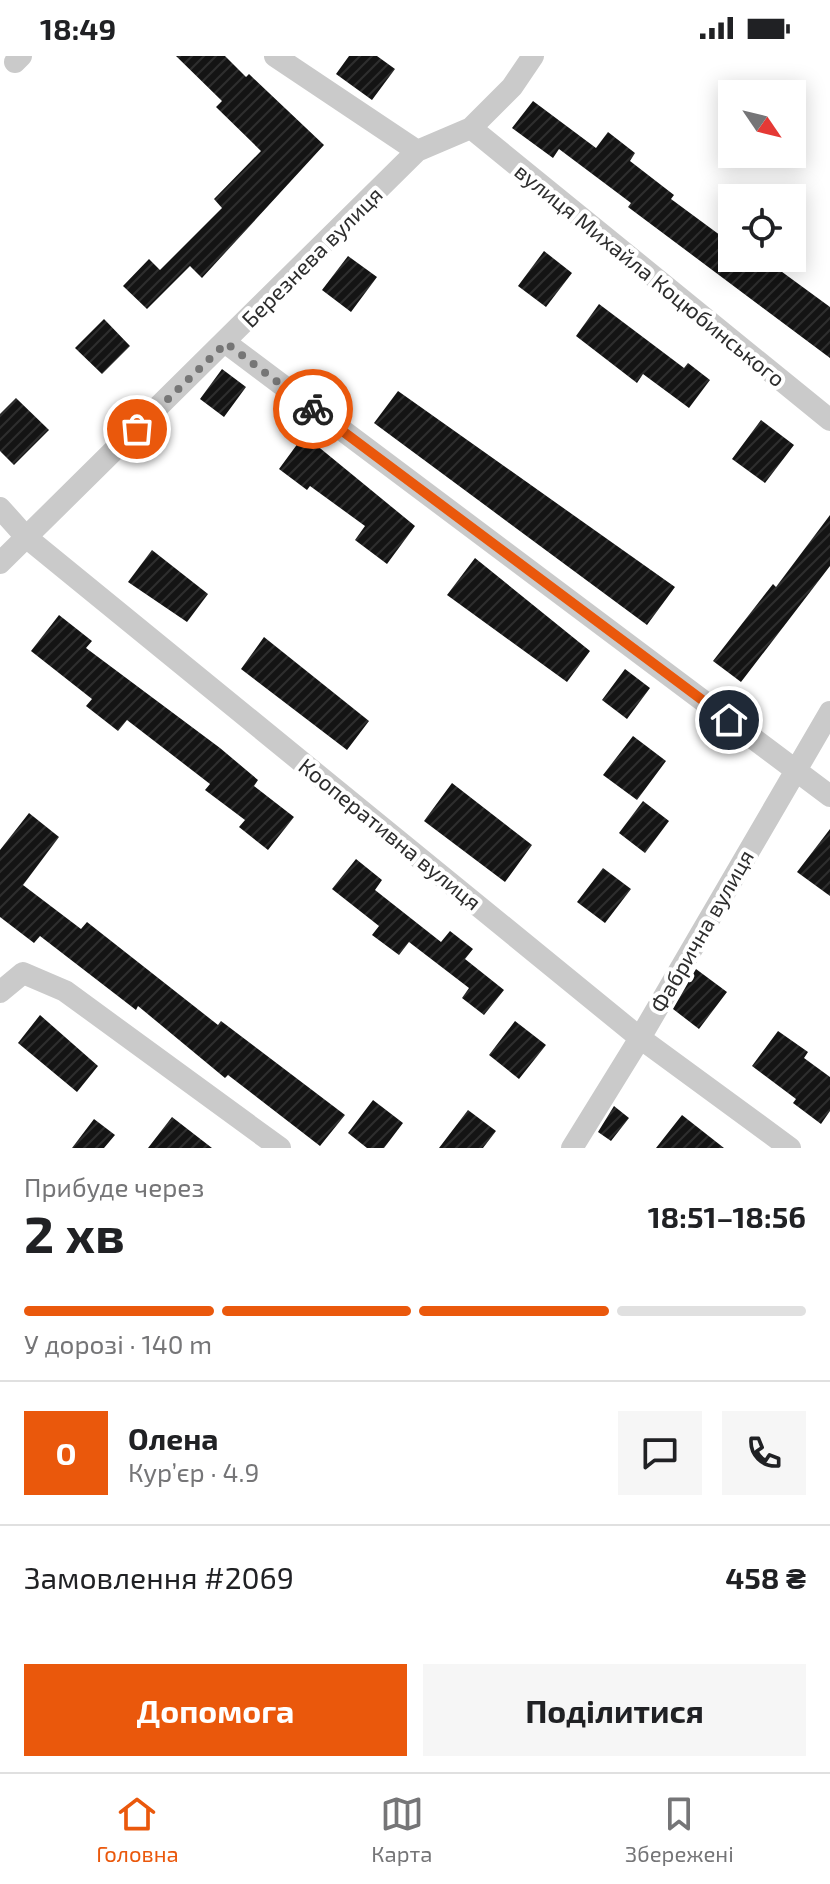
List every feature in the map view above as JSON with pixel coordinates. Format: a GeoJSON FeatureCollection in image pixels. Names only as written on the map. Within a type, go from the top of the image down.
{"type":"FeatureCollection","features":[{"type":"Feature","properties":{"kind":"street"},"geometry":{"type":"LineString","coordinates":[[275,56],[417,151]]}},
{"type":"Feature","properties":{"kind":"street","name":"Березнева вулиця"},"geometry":{"type":"LineString","coordinates":[[0,563],[417,151],[471,128],[512,87],[533,56]]}},
{"type":"Feature","properties":{"kind":"street","name":"вулиця Михайла Коцюбинського"},"geometry":{"type":"LineString","coordinates":[[471,128],[830,420]]}},
{"type":"Feature","properties":{"kind":"street"},"geometry":{"type":"LineString","coordinates":[[226,343],[830,796]]}},
{"type":"Feature","properties":{"kind":"street","name":"Кооперативна вулиця"},"geometry":{"type":"LineString","coordinates":[[0,508],[26,537],[640,1038],[790,1148]]}},
{"type":"Feature","properties":{"kind":"street","name":"Фабрична вулиця"},"geometry":{"type":"LineString","coordinates":[[572,1148],[640,1038],[830,712]]}},
{"type":"Feature","properties":{"kind":"street"},"geometry":{"type":"LineString","coordinates":[[0,992],[23,973],[65,991],[280,1148]]}},
{"type":"Feature","properties":{"kind":"building"},"geometry":{"type":"Polygon","coordinates":[[[176,56],[225,56],[246,77],[249,74],[324,145],[202,278],[190,266],[147,309],[123,286],[149,259],[160,270],[222,208],[214,199],[261,151],[216,107],[222,101],[176,56]]]}},
{"type":"Feature","properties":{"kind":"building"},"geometry":{"type":"Polygon","coordinates":[[[349,56],[377,56],[395,69],[372,100],[336,74],[349,56]]]}},
{"type":"Feature","properties":{"kind":"building"},"geometry":{"type":"Polygon","coordinates":[[[533,101],[596,148],[608,132],[635,153],[630,161],[674,195],[671,199],[718,234],[718,272],[782,272],[830,307],[830,358],[628,207],[631,203],[559,149],[553,158],[512,128],[533,101]]]}},
{"type":"Feature","properties":{"kind":"building"},"geometry":{"type":"Polygon","coordinates":[[[544,251],[572,273],[546,307],[518,286],[544,251]]]}},
{"type":"Feature","properties":{"kind":"building"},"geometry":{"type":"Polygon","coordinates":[[[348,256],[377,277],[351,312],[322,290],[348,256]]]}},
{"type":"Feature","properties":{"kind":"building"},"geometry":{"type":"Polygon","coordinates":[[[599,304],[684,368],[688,363],[710,380],[689,408],[643,374],[637,383],[576,336],[599,304]]]}},
{"type":"Feature","properties":{"kind":"building"},"geometry":{"type":"Polygon","coordinates":[[[104,319],[130,346],[102,374],[75,348],[104,319]]]}},
{"type":"Feature","properties":{"kind":"building"},"geometry":{"type":"Polygon","coordinates":[[[222,369],[246,387],[224,417],[200,399],[222,369]]]}},
{"type":"Feature","properties":{"kind":"building"},"geometry":{"type":"Polygon","coordinates":[[[398,391],[675,587],[647,625],[374,423],[398,391]]]}},
{"type":"Feature","properties":{"kind":"building"},"geometry":{"type":"Polygon","coordinates":[[[16,398],[49,430],[14,465],[0,451],[0,414],[16,398]]]}},
{"type":"Feature","properties":{"kind":"building"},"geometry":{"type":"Polygon","coordinates":[[[761,420],[794,445],[765,483],[732,459],[761,420]]]}},
{"type":"Feature","properties":{"kind":"building"},"geometry":{"type":"Polygon","coordinates":[[[304,435],[415,526],[387,564],[355,540],[365,526],[310,486],[307,490],[279,469],[304,435]]]}},
{"type":"Feature","properties":{"kind":"building"},"geometry":{"type":"Polygon","coordinates":[[[830,515],[830,566],[741,682],[713,661],[773,584],[776,587],[830,515]]]}},
{"type":"Feature","properties":{"kind":"building"},"geometry":{"type":"Polygon","coordinates":[[[152,550],[208,594],[187,622],[128,582],[152,550]]]}},
{"type":"Feature","properties":{"kind":"building"},"geometry":{"type":"Polygon","coordinates":[[[475,558],[590,651],[567,682],[447,595],[475,558]]]}},
{"type":"Feature","properties":{"kind":"building"},"geometry":{"type":"Polygon","coordinates":[[[59,615],[92,641],[86,648],[220,748],[258,780],[254,786],[294,817],[268,850],[239,827],[245,820],[205,790],[210,784],[127,720],[118,731],[86,706],[92,699],[31,651],[59,615]]]}},
{"type":"Feature","properties":{"kind":"building"},"geometry":{"type":"Polygon","coordinates":[[[264,637],[369,721],[347,750],[241,669],[264,637]]]}},
{"type":"Feature","properties":{"kind":"building"},"geometry":{"type":"Polygon","coordinates":[[[625,669],[650,688],[627,719],[602,700],[625,669]]]}},
{"type":"Feature","properties":{"kind":"building"},"geometry":{"type":"Polygon","coordinates":[[[633,736],[666,761],[637,800],[603,775],[633,736]]]}},
{"type":"Feature","properties":{"kind":"building"},"geometry":{"type":"Polygon","coordinates":[[[452,783],[532,845],[505,882],[424,821],[452,783]]]}},
{"type":"Feature","properties":{"kind":"building"},"geometry":{"type":"Polygon","coordinates":[[[643,801],[669,821],[645,853],[619,833],[643,801]]]}},
{"type":"Feature","properties":{"kind":"building"},"geometry":{"type":"Polygon","coordinates":[[[29,813],[59,837],[23,885],[81,929],[87,922],[218,1025],[221,1021],[345,1115],[320,1146],[228,1075],[225,1078],[138,1006],[136,1010],[40,936],[34,943],[0,917],[0,850],[29,813]]]}},
{"type":"Feature","properties":{"kind":"building"},"geometry":{"type":"Polygon","coordinates":[[[830,829],[830,896],[797,872],[830,829]]]}},
{"type":"Feature","properties":{"kind":"building"},"geometry":{"type":"Polygon","coordinates":[[[356,859],[382,880],[375,890],[441,942],[450,931],[473,949],[465,959],[504,990],[484,1015],[462,998],[469,988],[409,942],[399,955],[372,935],[379,926],[332,889],[356,859]]]}},
{"type":"Feature","properties":{"kind":"building"},"geometry":{"type":"Polygon","coordinates":[[[603,868],[631,889],[605,923],[577,902],[603,868]]]}},
{"type":"Feature","properties":{"kind":"building"},"geometry":{"type":"Polygon","coordinates":[[[696,969],[727,992],[699,1029],[673,1009],[696,969]]]}},
{"type":"Feature","properties":{"kind":"building"},"geometry":{"type":"Polygon","coordinates":[[[40,1015],[98,1066],[77,1092],[18,1043],[40,1015]]]}},
{"type":"Feature","properties":{"kind":"building"},"geometry":{"type":"Polygon","coordinates":[[[515,1021],[546,1045],[519,1079],[489,1055],[515,1021]]]}},
{"type":"Feature","properties":{"kind":"building"},"geometry":{"type":"Polygon","coordinates":[[[778,1031],[808,1052],[804,1058],[830,1077],[830,1111],[821,1124],[793,1103],[796,1099],[752,1066],[778,1031]]]}},
{"type":"Feature","properties":{"kind":"building"},"geometry":{"type":"Polygon","coordinates":[[[373,1100],[403,1123],[384,1148],[367,1148],[348,1133],[373,1100]]]}},
{"type":"Feature","properties":{"kind":"building"},"geometry":{"type":"Polygon","coordinates":[[[614,1106],[629,1118],[611,1141],[598,1132],[614,1106]]]}},
{"type":"Feature","properties":{"kind":"building"},"geometry":{"type":"Polygon","coordinates":[[[468,1110],[496,1131],[483,1148],[439,1148],[468,1110]]]}},
{"type":"Feature","properties":{"kind":"building"},"geometry":{"type":"Polygon","coordinates":[[[682,1115],[724,1148],[656,1148],[682,1115]]]}},
{"type":"Feature","properties":{"kind":"building"},"geometry":{"type":"Polygon","coordinates":[[[172,1117],[212,1148],[148,1148],[172,1117]]]}},
{"type":"Feature","properties":{"kind":"building"},"geometry":{"type":"Polygon","coordinates":[[[94,1119],[115,1135],[104,1148],[72,1148],[94,1119]]]}},
{"type":"Feature","properties":{"kind":"way so far"},"geometry":{"type":"LineString","coordinates":[[137,429],[226,343],[313,409]]}},
{"type":"Feature","properties":{"kind":"route"},"geometry":{"type":"LineString","coordinates":[[313,409],[729,720]]}}]}
